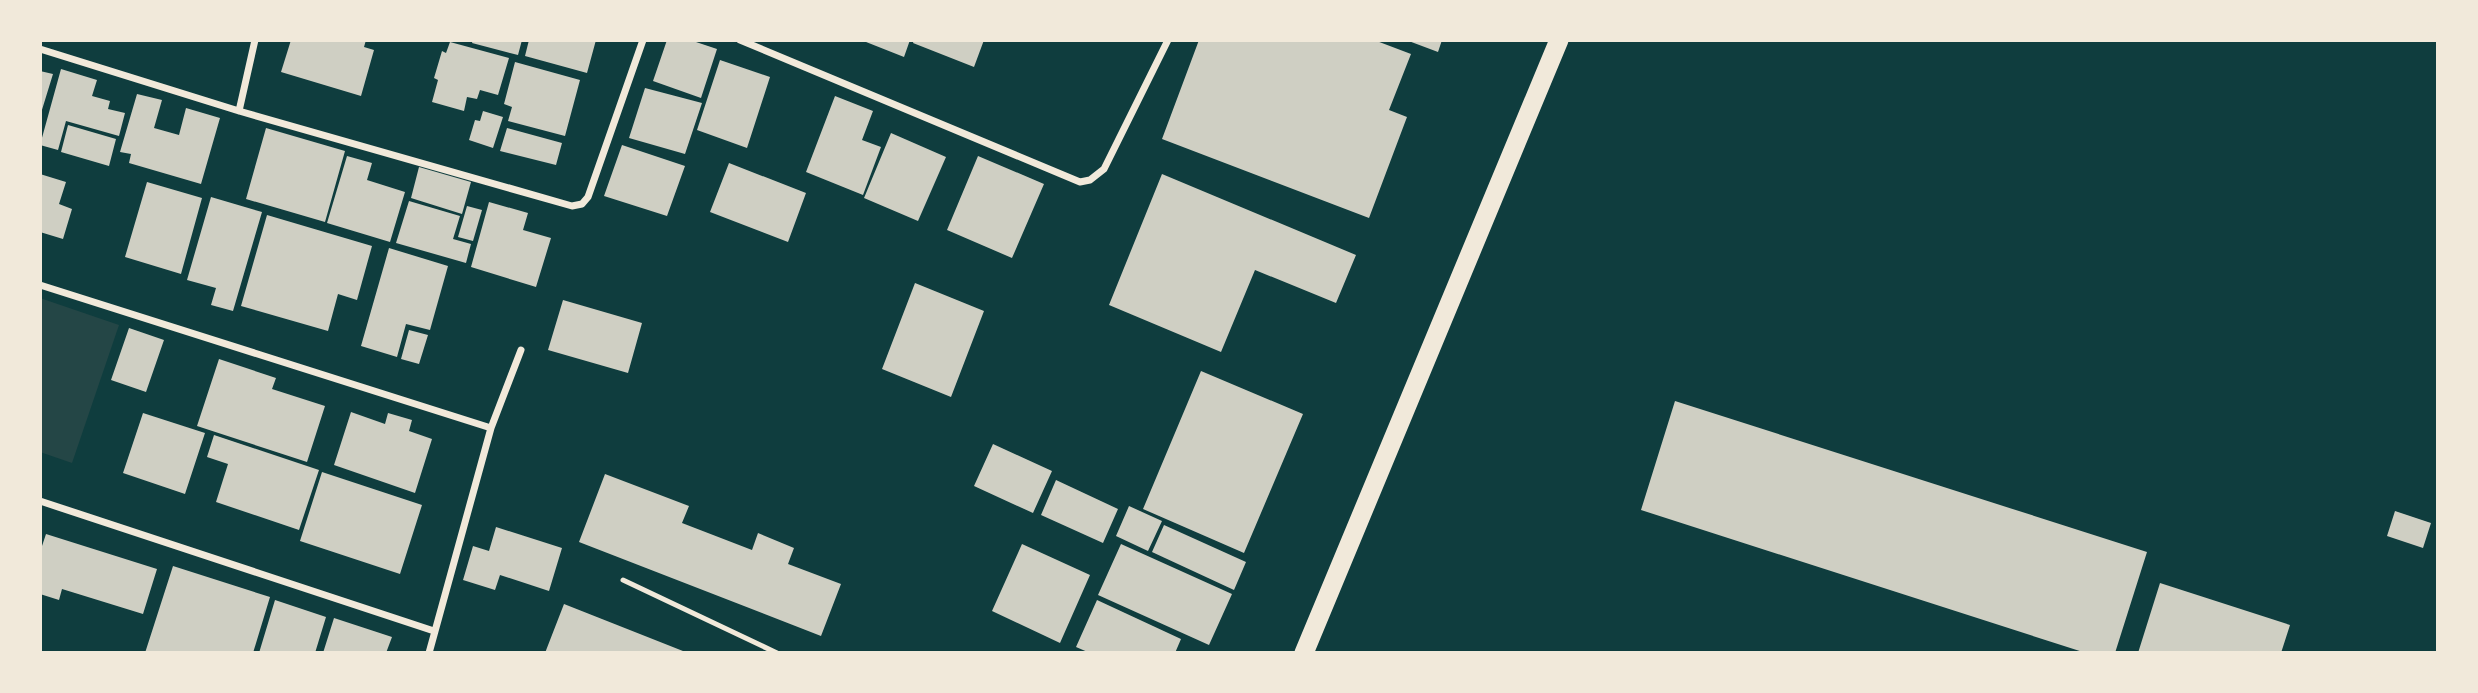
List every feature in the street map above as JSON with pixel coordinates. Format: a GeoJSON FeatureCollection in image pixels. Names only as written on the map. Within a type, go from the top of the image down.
{"type":"FeatureCollection","features":[{"type":"Feature","properties":{"kind":"highway"},"geometry":{"type":"LineString","coordinates":[[1304,653],[1559,40]]}},
{"type":"Feature","properties":{"kind":"street"},"geometry":{"type":"LineString","coordinates":[[239,111],[255,40]]}},
{"type":"Feature","properties":{"kind":"street"},"geometry":{"type":"LineString","coordinates":[[40,49],[239,111],[572,205],[582,204],[588,197],[643,40]]}},
{"type":"Feature","properties":{"kind":"street"},"geometry":{"type":"LineString","coordinates":[[740,40],[1080,182],[1090,180],[1104,169],[1168,40]]}},
{"type":"Feature","properties":{"kind":"street"},"geometry":{"type":"LineString","coordinates":[[40,285],[491,428]]}},
{"type":"Feature","properties":{"kind":"street"},"geometry":{"type":"LineString","coordinates":[[429,653],[491,428],[521,350]]}},
{"type":"Feature","properties":{"kind":"street"},"geometry":{"type":"LineString","coordinates":[[40,501],[434,631]]}},
{"type":"Feature","properties":{"kind":"lane"},"geometry":{"type":"LineString","coordinates":[[623,580],[777,653]]}},
{"type":"Feature","properties":{"kind":"shaded area"},"geometry":{"type":"Polygon","coordinates":[[[40,298],[119,325],[72,463],[40,452],[40,298]]]}},
{"type":"Feature","properties":{"kind":"building"},"geometry":{"type":"Polygon","coordinates":[[[291,40],[366,40],[364,47],[374,50],[361,96],[281,72],[291,40]]]}},
{"type":"Feature","properties":{"kind":"building"},"geometry":{"type":"Polygon","coordinates":[[[473,40],[522,40],[518,55],[472,43],[473,40]]]}},
{"type":"Feature","properties":{"kind":"building"},"geometry":{"type":"Polygon","coordinates":[[[529,40],[596,40],[587,73],[525,56],[529,40]]]}},
{"type":"Feature","properties":{"kind":"building"},"geometry":{"type":"Polygon","coordinates":[[[667,40],[690,40],[717,49],[701,98],[653,81],[667,40]]]}},
{"type":"Feature","properties":{"kind":"building"},"geometry":{"type":"Polygon","coordinates":[[[861,40],[910,40],[904,57],[861,40]]]}},
{"type":"Feature","properties":{"kind":"building"},"geometry":{"type":"Polygon","coordinates":[[[914,40],[984,40],[974,67],[913,43],[914,40]]]}},
{"type":"Feature","properties":{"kind":"building"},"geometry":{"type":"Polygon","coordinates":[[[1199,40],[1374,40],[1411,54],[1389,110],[1407,117],[1369,218],[1162,139],[1199,40]]]}},
{"type":"Feature","properties":{"kind":"building"},"geometry":{"type":"Polygon","coordinates":[[[1406,40],[1442,40],[1438,52],[1406,40]]]}},
{"type":"Feature","properties":{"kind":"building"},"geometry":{"type":"Polygon","coordinates":[[[450,42],[509,58],[498,95],[480,90],[477,99],[467,97],[464,111],[432,102],[438,80],[434,78],[442,51],[446,53],[450,42]]]}},
{"type":"Feature","properties":{"kind":"building"},"geometry":{"type":"Polygon","coordinates":[[[720,60],[770,77],[747,148],[697,130],[720,60]]]}},
{"type":"Feature","properties":{"kind":"building"},"geometry":{"type":"Polygon","coordinates":[[[515,62],[580,80],[565,136],[508,121],[512,107],[504,104],[515,62]]]}},
{"type":"Feature","properties":{"kind":"building"},"geometry":{"type":"Polygon","coordinates":[[[61,69],[97,80],[92,96],[110,101],[108,109],[125,113],[119,136],[66,121],[58,150],[40,145],[61,69]]]}},
{"type":"Feature","properties":{"kind":"building"},"geometry":{"type":"Polygon","coordinates":[[[40,71],[53,74],[41,113],[40,113],[40,71]]]}},
{"type":"Feature","properties":{"kind":"building"},"geometry":{"type":"Polygon","coordinates":[[[645,88],[702,103],[685,154],[629,138],[645,88]]]}},
{"type":"Feature","properties":{"kind":"building"},"geometry":{"type":"Polygon","coordinates":[[[137,94],[162,100],[154,128],[179,135],[186,108],[220,118],[201,184],[129,163],[131,154],[120,152],[137,94]]]}},
{"type":"Feature","properties":{"kind":"building"},"geometry":{"type":"Polygon","coordinates":[[[835,96],[873,111],[862,140],[881,147],[863,195],[806,172],[835,96]]]}},
{"type":"Feature","properties":{"kind":"building"},"geometry":{"type":"Polygon","coordinates":[[[483,111],[503,117],[493,148],[469,140],[475,120],[480,121],[483,111]]]}},
{"type":"Feature","properties":{"kind":"building"},"geometry":{"type":"Polygon","coordinates":[[[68,125],[116,139],[109,166],[61,152],[68,125]]]}},
{"type":"Feature","properties":{"kind":"building"},"geometry":{"type":"Polygon","coordinates":[[[266,128],[345,151],[325,222],[246,199],[266,128]]]}},
{"type":"Feature","properties":{"kind":"building"},"geometry":{"type":"Polygon","coordinates":[[[507,128],[562,143],[556,165],[500,151],[507,128]]]}},
{"type":"Feature","properties":{"kind":"building"},"geometry":{"type":"Polygon","coordinates":[[[891,133],[946,157],[918,221],[864,198],[891,133]]]}},
{"type":"Feature","properties":{"kind":"building"},"geometry":{"type":"Polygon","coordinates":[[[622,145],[685,166],[667,216],[604,196],[622,145]]]}},
{"type":"Feature","properties":{"kind":"building"},"geometry":{"type":"Polygon","coordinates":[[[347,156],[372,163],[367,180],[405,192],[390,242],[327,223],[347,156]]]}},
{"type":"Feature","properties":{"kind":"building"},"geometry":{"type":"Polygon","coordinates":[[[978,156],[1044,184],[1012,258],[947,230],[978,156]]]}},
{"type":"Feature","properties":{"kind":"building"},"geometry":{"type":"Polygon","coordinates":[[[729,163],[806,193],[788,242],[710,212],[729,163]]]}},
{"type":"Feature","properties":{"kind":"building"},"geometry":{"type":"Polygon","coordinates":[[[419,167],[471,182],[462,214],[411,198],[419,167]]]}},
{"type":"Feature","properties":{"kind":"building"},"geometry":{"type":"Polygon","coordinates":[[[40,174],[66,182],[59,204],[72,209],[63,239],[40,232],[40,174]]]}},
{"type":"Feature","properties":{"kind":"building"},"geometry":{"type":"Polygon","coordinates":[[[1162,174],[1356,255],[1336,303],[1255,270],[1221,352],[1109,305],[1162,174]]]}},
{"type":"Feature","properties":{"kind":"building"},"geometry":{"type":"Polygon","coordinates":[[[147,182],[202,198],[181,274],[125,257],[147,182]]]}},
{"type":"Feature","properties":{"kind":"building"},"geometry":{"type":"Polygon","coordinates":[[[211,197],[262,212],[233,311],[211,305],[216,288],[187,280],[211,197]]]}},
{"type":"Feature","properties":{"kind":"building"},"geometry":{"type":"Polygon","coordinates":[[[409,201],[460,216],[453,239],[471,244],[466,263],[396,243],[409,201]]]}},
{"type":"Feature","properties":{"kind":"building"},"geometry":{"type":"Polygon","coordinates":[[[489,202],[528,213],[523,230],[551,238],[536,287],[471,267],[489,202]]]}},
{"type":"Feature","properties":{"kind":"building"},"geometry":{"type":"Polygon","coordinates":[[[467,206],[482,210],[473,241],[458,237],[467,206]]]}},
{"type":"Feature","properties":{"kind":"building"},"geometry":{"type":"Polygon","coordinates":[[[267,215],[372,246],[357,300],[338,294],[328,331],[241,306],[267,215]]]}},
{"type":"Feature","properties":{"kind":"building"},"geometry":{"type":"Polygon","coordinates":[[[389,248],[448,266],[430,330],[406,324],[397,357],[361,346],[389,248]]]}},
{"type":"Feature","properties":{"kind":"building"},"geometry":{"type":"Polygon","coordinates":[[[915,283],[984,311],[951,397],[882,369],[915,283]]]}},
{"type":"Feature","properties":{"kind":"building"},"geometry":{"type":"Polygon","coordinates":[[[563,300],[642,323],[628,373],[548,350],[563,300]]]}},
{"type":"Feature","properties":{"kind":"building"},"geometry":{"type":"Polygon","coordinates":[[[129,328],[164,340],[146,392],[111,380],[129,328]]]}},
{"type":"Feature","properties":{"kind":"building"},"geometry":{"type":"Polygon","coordinates":[[[409,330],[428,335],[419,364],[401,359],[409,330]]]}},
{"type":"Feature","properties":{"kind":"building"},"geometry":{"type":"Polygon","coordinates":[[[219,359],[276,378],[272,389],[325,406],[307,462],[197,426],[219,359]]]}},
{"type":"Feature","properties":{"kind":"building"},"geometry":{"type":"Polygon","coordinates":[[[1201,371],[1303,414],[1244,553],[1143,509],[1201,371]]]}},
{"type":"Feature","properties":{"kind":"building"},"geometry":{"type":"Polygon","coordinates":[[[1675,401],[2147,552],[2115,653],[2086,653],[1641,510],[1675,401]]]}},
{"type":"Feature","properties":{"kind":"building"},"geometry":{"type":"Polygon","coordinates":[[[351,412],[385,424],[388,413],[412,420],[409,431],[432,439],[415,493],[334,465],[351,412]]]}},
{"type":"Feature","properties":{"kind":"building"},"geometry":{"type":"Polygon","coordinates":[[[143,413],[205,433],[185,494],[123,473],[143,413]]]}},
{"type":"Feature","properties":{"kind":"building"},"geometry":{"type":"Polygon","coordinates":[[[214,435],[319,470],[299,530],[216,502],[228,464],[207,457],[214,435]]]}},
{"type":"Feature","properties":{"kind":"building"},"geometry":{"type":"Polygon","coordinates":[[[993,444],[1052,471],[1033,513],[974,486],[993,444]]]}},
{"type":"Feature","properties":{"kind":"building"},"geometry":{"type":"Polygon","coordinates":[[[322,472],[422,505],[400,574],[300,541],[322,472]]]}},
{"type":"Feature","properties":{"kind":"building"},"geometry":{"type":"Polygon","coordinates":[[[605,474],[689,506],[682,523],[752,550],[758,533],[794,548],[788,564],[841,584],[821,636],[579,542],[605,474]]]}},
{"type":"Feature","properties":{"kind":"building"},"geometry":{"type":"Polygon","coordinates":[[[1056,480],[1118,509],[1103,543],[1041,515],[1056,480]]]}},
{"type":"Feature","properties":{"kind":"building"},"geometry":{"type":"Polygon","coordinates":[[[1129,506],[1162,521],[1148,551],[1116,536],[1129,506]]]}},
{"type":"Feature","properties":{"kind":"building"},"geometry":{"type":"Polygon","coordinates":[[[2395,511],[2431,523],[2423,548],[2387,536],[2395,511]]]}},
{"type":"Feature","properties":{"kind":"building"},"geometry":{"type":"Polygon","coordinates":[[[1164,525],[1246,562],[1234,590],[1152,552],[1164,525]]]}},
{"type":"Feature","properties":{"kind":"building"},"geometry":{"type":"Polygon","coordinates":[[[496,527],[562,548],[549,591],[500,575],[495,590],[463,580],[473,546],[489,551],[496,527]]]}},
{"type":"Feature","properties":{"kind":"building"},"geometry":{"type":"Polygon","coordinates":[[[46,534],[157,569],[143,614],[62,589],[59,600],[40,594],[40,552],[46,534]]]}},
{"type":"Feature","properties":{"kind":"building"},"geometry":{"type":"Polygon","coordinates":[[[1022,544],[1090,575],[1060,643],[992,611],[1022,544]]]}},
{"type":"Feature","properties":{"kind":"building"},"geometry":{"type":"Polygon","coordinates":[[[1121,544],[1232,594],[1209,645],[1098,595],[1121,544]]]}},
{"type":"Feature","properties":{"kind":"building"},"geometry":{"type":"Polygon","coordinates":[[[173,566],[270,597],[253,653],[145,653],[173,566]]]}},
{"type":"Feature","properties":{"kind":"building"},"geometry":{"type":"Polygon","coordinates":[[[2160,583],[2290,625],[2281,653],[2138,653],[2160,583]]]}},
{"type":"Feature","properties":{"kind":"building"},"geometry":{"type":"Polygon","coordinates":[[[275,600],[326,617],[315,653],[259,653],[275,600]]]}},
{"type":"Feature","properties":{"kind":"building"},"geometry":{"type":"Polygon","coordinates":[[[1097,600],[1181,639],[1175,653],[1090,653],[1076,647],[1097,600]]]}},
{"type":"Feature","properties":{"kind":"building"},"geometry":{"type":"Polygon","coordinates":[[[564,604],[688,653],[545,653],[564,604]]]}},
{"type":"Feature","properties":{"kind":"building"},"geometry":{"type":"Polygon","coordinates":[[[334,618],[392,637],[386,653],[323,653],[334,618]]]}}]}
